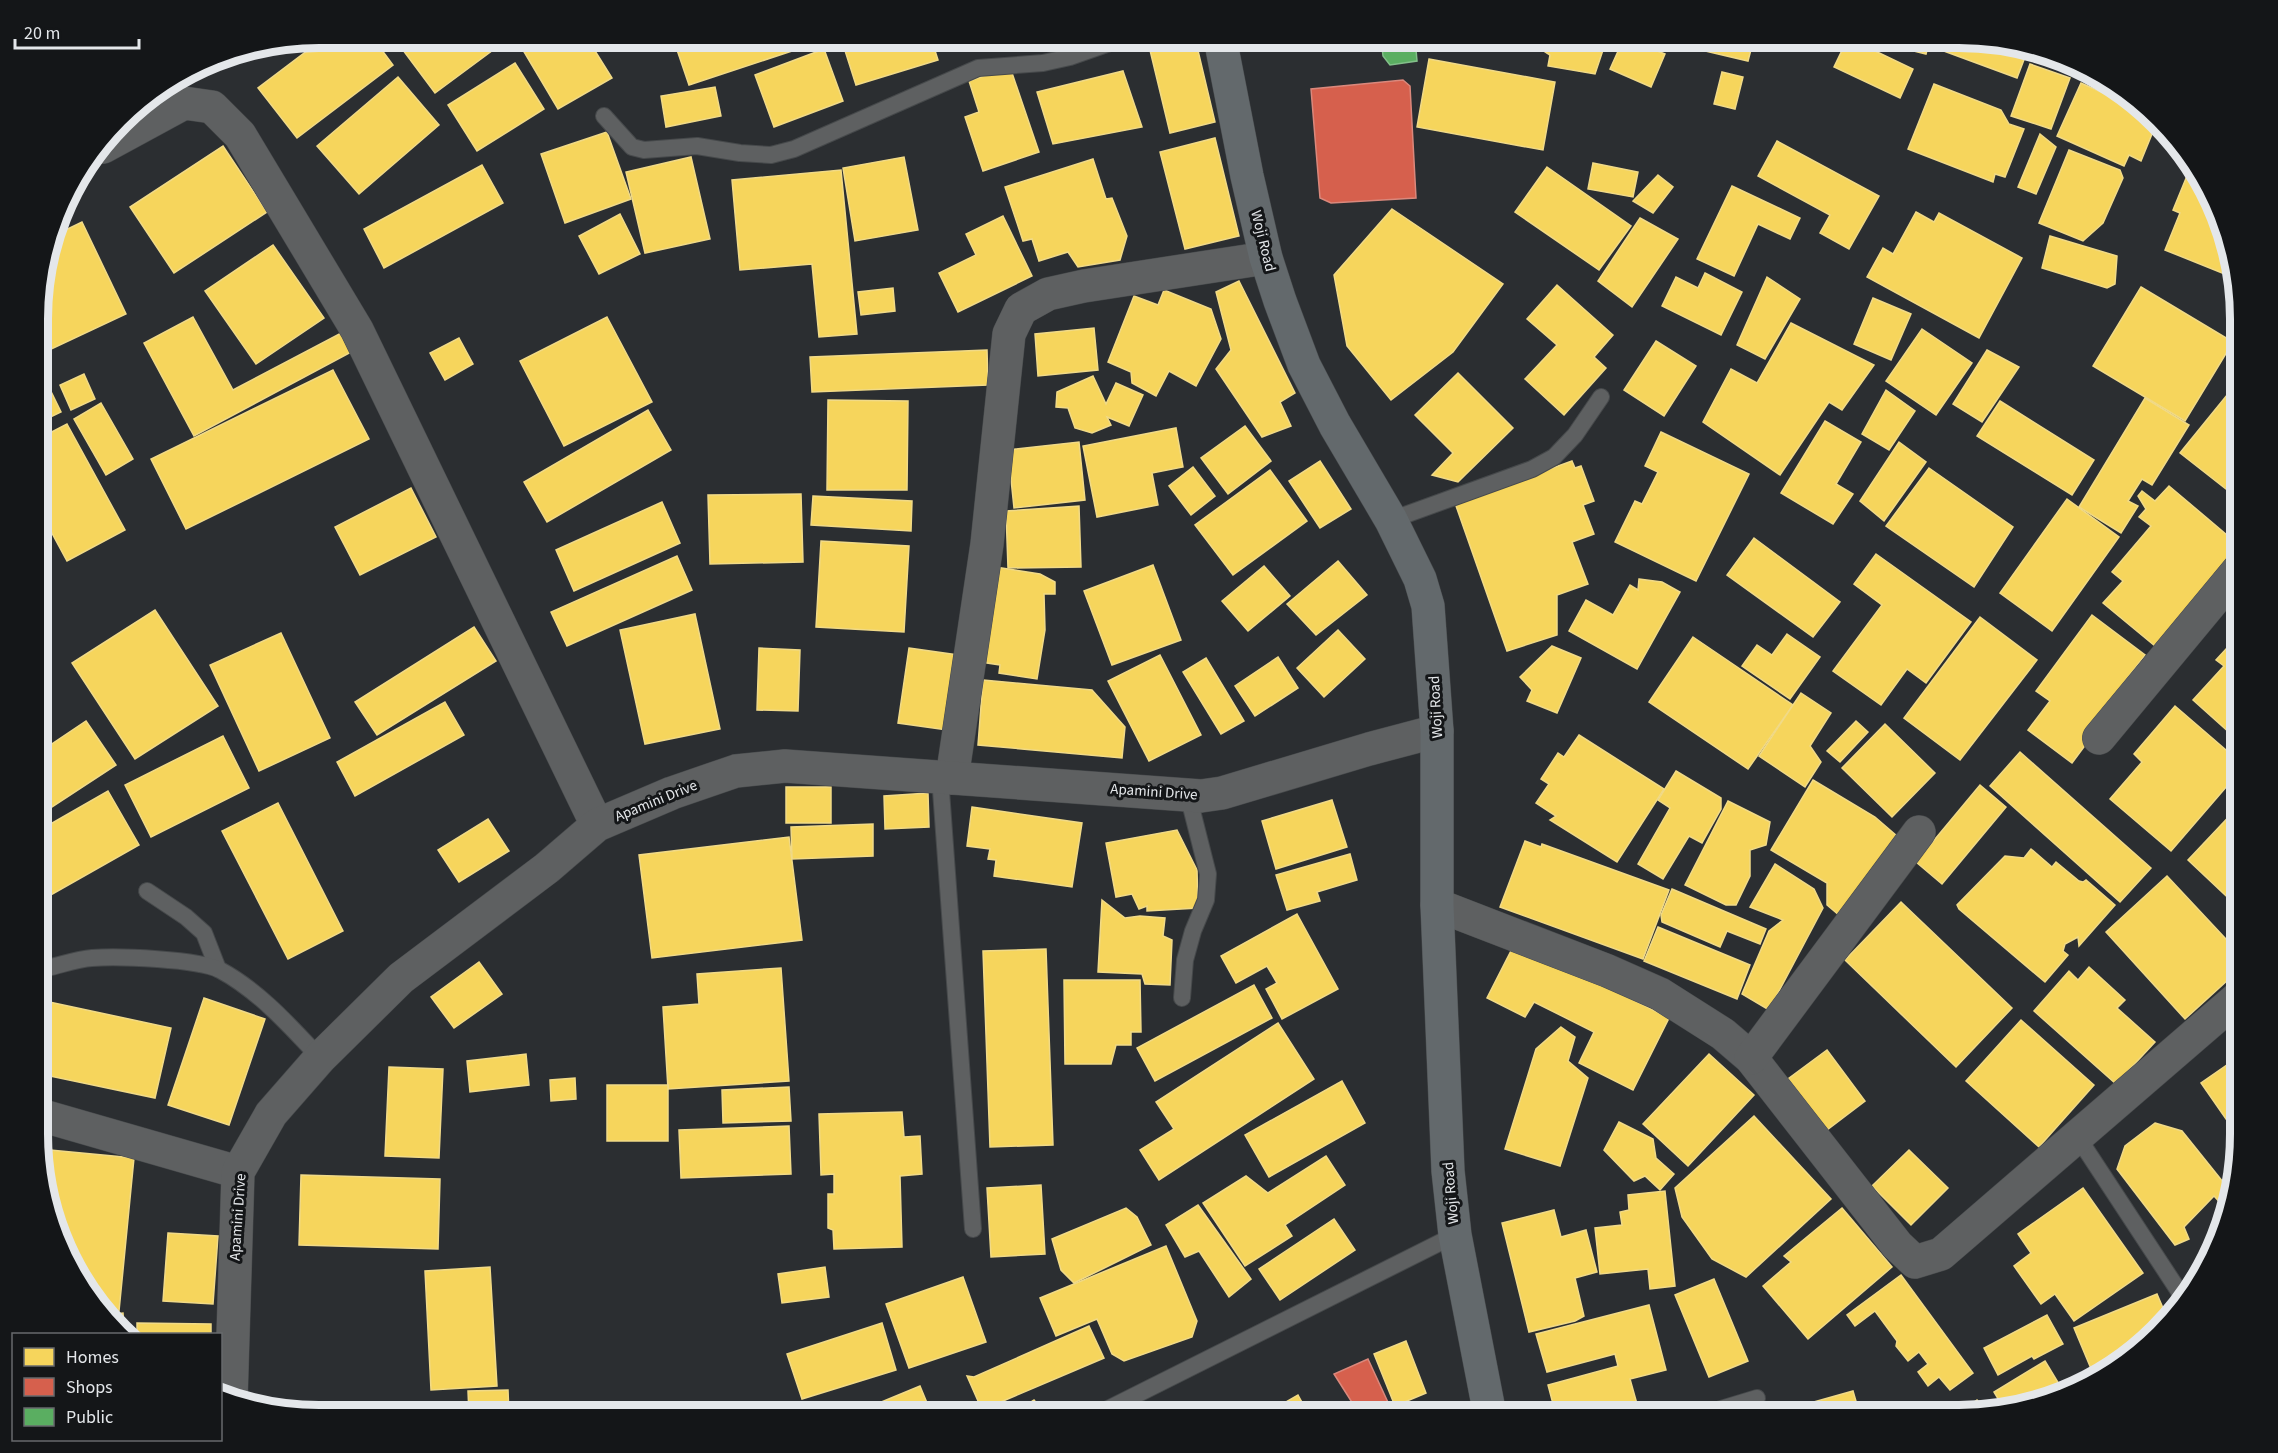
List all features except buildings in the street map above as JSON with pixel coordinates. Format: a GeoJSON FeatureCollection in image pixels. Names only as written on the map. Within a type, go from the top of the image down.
{"type":"FeatureCollection","features":[{"type":"Feature","properties":{"kind":"main road","name":"Woji Road"},"geometry":{"type":"LineString","coordinates":[[1222,48],[1266,258],[1304,365],[1335,425],[1391,520],[1426,593],[1432,635],[1437,731],[1437,905],[1448,1171],[1455,1235],[1488,1405]]}},
{"type":"Feature","properties":{"kind":"street"},"geometry":{"type":"LineString","coordinates":[[114,141],[184,103],[212,107],[240,135],[357,330],[597,825]]}},
{"type":"Feature","properties":{"kind":"street"},"geometry":{"type":"LineString","coordinates":[[946,777],[987,544],[1009,334],[1021,309],[1048,294],[1075,288],[1266,258]]}},
{"type":"Feature","properties":{"kind":"street"},"geometry":{"type":"LineString","coordinates":[[2099,738],[2230,580]]}},
{"type":"Feature","properties":{"kind":"street","name":"Apamini Drive"},"geometry":{"type":"LineString","coordinates":[[229,1390],[238,1172],[271,1114],[320,1058],[401,978],[547,868],[597,825],[672,793],[736,771],[785,766],[1188,795],[1222,793],[1369,748],[1437,731]]}},
{"type":"Feature","properties":{"kind":"street"},"geometry":{"type":"LineString","coordinates":[[1751,1058],[1919,832]]}},
{"type":"Feature","properties":{"kind":"street"},"geometry":{"type":"LineString","coordinates":[[1437,905],[1608,971],[1660,994],[1723,1034],[1751,1058],[1897,1245],[1915,1262],[1941,1254],[2230,1005]]}},
{"type":"Feature","properties":{"kind":"street"},"geometry":{"type":"LineString","coordinates":[[48,1117],[238,1172]]}},
{"type":"Feature","properties":{"kind":"lane"},"geometry":{"type":"LineString","coordinates":[[604,116],[632,147],[644,150],[697,146],[771,155],[794,149],[978,68],[1043,63],[1096,48]]}},
{"type":"Feature","properties":{"kind":"lane"},"geometry":{"type":"LineString","coordinates":[[1391,520],[1532,469],[1554,457],[1575,435],[1601,397]]}},
{"type":"Feature","properties":{"kind":"lane"},"geometry":{"type":"LineString","coordinates":[[946,777],[973,1229]]}},
{"type":"Feature","properties":{"kind":"lane"},"geometry":{"type":"LineString","coordinates":[[1182,998],[1185,960],[1206,900],[1208,874],[1188,795]]}},
{"type":"Feature","properties":{"kind":"lane"},"geometry":{"type":"LineString","coordinates":[[147,891],[186,917],[204,933],[218,969]]}},
{"type":"Feature","properties":{"kind":"lane"},"geometry":{"type":"LineString","coordinates":[[48,968],[91,958],[180,960],[218,969],[248,988],[320,1058]]}},
{"type":"Feature","properties":{"kind":"lane"},"geometry":{"type":"LineString","coordinates":[[2077,1136],[2179,1291]]}},
{"type":"Feature","properties":{"kind":"lane"},"geometry":{"type":"LineString","coordinates":[[1116,1405],[1455,1235]]}},
{"type":"Feature","properties":{"kind":"lane"},"geometry":{"type":"LineString","coordinates":[[1734,1405],[1757,1398]]}}]}
